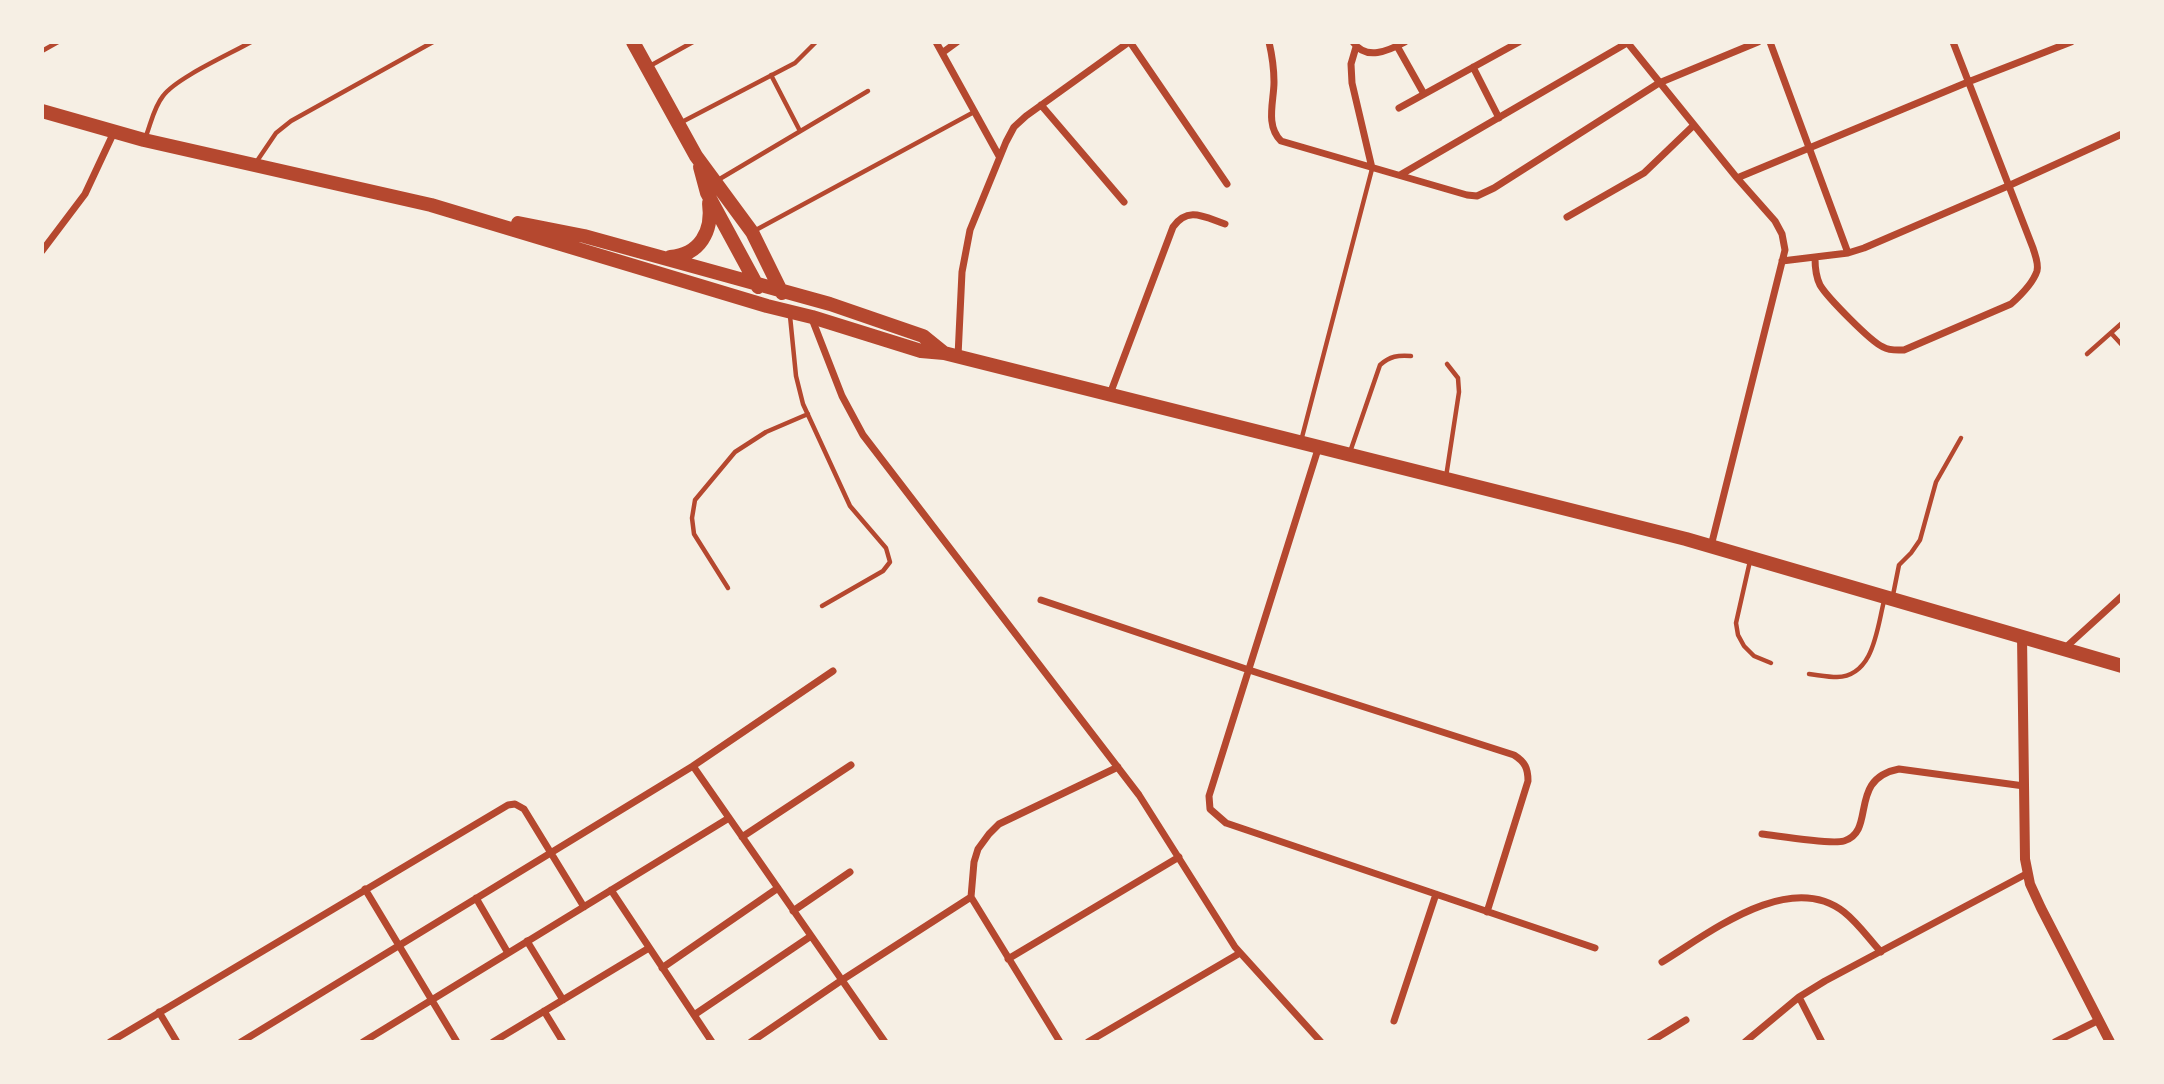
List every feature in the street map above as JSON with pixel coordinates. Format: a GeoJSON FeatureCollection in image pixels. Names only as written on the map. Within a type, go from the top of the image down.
{"type":"FeatureCollection","features":[{"type":"Feature","properties":{"kind":"main road"},"geometry":{"type":"LineString","coordinates":[[634,42],[696,156],[767,306]]}},
{"type":"Feature","properties":{"kind":"main road"},"geometry":{"type":"LineString","coordinates":[[42,111],[144,140],[431,205],[584,236],[830,304],[923,336],[951,354]]}},
{"type":"Feature","properties":{"kind":"main road"},"geometry":{"type":"LineString","coordinates":[[711,188],[752,232],[789,311]]}},
{"type":"Feature","properties":{"kind":"main road"},"geometry":{"type":"LineString","coordinates":[[662,257],[681,256],[694,250],[705,236],[711,223],[711,188]]}},
{"type":"Feature","properties":{"kind":"main road"},"geometry":{"type":"LineString","coordinates":[[431,205],[921,351],[951,354],[1711,546],[2122,666]]}},
{"type":"Feature","properties":{"kind":"street"},"geometry":{"type":"LineString","coordinates":[[936,42],[999,156]]}},
{"type":"Feature","properties":{"kind":"street"},"geometry":{"type":"LineString","coordinates":[[942,52],[957,42]]}},
{"type":"Feature","properties":{"kind":"street"},"geometry":{"type":"LineString","coordinates":[[951,354],[964,251],[999,156],[1014,127],[1130,42],[1227,184]]}},
{"type":"Feature","properties":{"kind":"street"},"geometry":{"type":"LineString","coordinates":[[1269,42],[1274,81],[1271,123],[1280,141],[1477,196],[1658,83],[1758,42]]}},
{"type":"Feature","properties":{"kind":"street"},"geometry":{"type":"LineString","coordinates":[[1399,108],[1519,42]]}},
{"type":"Feature","properties":{"kind":"street"},"geometry":{"type":"LineString","coordinates":[[1770,42],[1848,253]]}},
{"type":"Feature","properties":{"kind":"street"},"geometry":{"type":"LineString","coordinates":[[1815,258],[1820,285],[1828,295],[1873,340],[1882,347],[1893,350],[1904,350],[2011,304],[2020,296],[2036,272],[2037,262],[2033,248],[1953,42]]}},
{"type":"Feature","properties":{"kind":"street"},"geometry":{"type":"LineString","coordinates":[[1737,178],[2071,42]]}},
{"type":"Feature","properties":{"kind":"street"},"geometry":{"type":"LineString","coordinates":[[1400,175],[1627,43],[1775,221],[1782,234],[1785,250],[1711,546]]}},
{"type":"Feature","properties":{"kind":"street"},"geometry":{"type":"LineString","coordinates":[[1372,168],[1352,83],[1354,45],[1367,53],[1389,50],[1401,44],[1424,94]]}},
{"type":"Feature","properties":{"kind":"street"},"geometry":{"type":"LineString","coordinates":[[1473,67],[1499,118]]}},
{"type":"Feature","properties":{"kind":"street"},"geometry":{"type":"LineString","coordinates":[[1041,105],[1124,202]]}},
{"type":"Feature","properties":{"kind":"street"},"geometry":{"type":"LineString","coordinates":[[1567,217],[1644,173],[1694,125]]}},
{"type":"Feature","properties":{"kind":"street"},"geometry":{"type":"LineString","coordinates":[[42,251],[85,194],[114,132]]}},
{"type":"Feature","properties":{"kind":"street"},"geometry":{"type":"LineString","coordinates":[[1782,261],[1848,253],[2008,186],[2122,134]]}},
{"type":"Feature","properties":{"kind":"street"},"geometry":{"type":"LineString","coordinates":[[1110,394],[1173,228],[1179,219],[1194,214],[1225,224]]}},
{"type":"Feature","properties":{"kind":"street"},"geometry":{"type":"LineString","coordinates":[[811,317],[842,396],[863,435],[1139,795],[1240,953],[1321,1042]]}},
{"type":"Feature","properties":{"kind":"street"},"geometry":{"type":"LineString","coordinates":[[1319,445],[1209,796],[1210,808],[1226,823],[1595,948]]}},
{"type":"Feature","properties":{"kind":"street"},"geometry":{"type":"LineString","coordinates":[[2065,648],[2122,596]]}},
{"type":"Feature","properties":{"kind":"street"},"geometry":{"type":"LineString","coordinates":[[1041,600],[1522,760],[1528,769],[1528,781],[1487,912]]}},
{"type":"Feature","properties":{"kind":"street"},"geometry":{"type":"LineString","coordinates":[[2022,636],[2025,859],[2030,884],[2110,1042]]}},
{"type":"Feature","properties":{"kind":"street"},"geometry":{"type":"LineString","coordinates":[[241,1042],[693,766],[833,671]]}},
{"type":"Feature","properties":{"kind":"street"},"geometry":{"type":"LineString","coordinates":[[742,837],[851,765]]}},
{"type":"Feature","properties":{"kind":"street"},"geometry":{"type":"LineString","coordinates":[[693,766],[885,1042]]}},
{"type":"Feature","properties":{"kind":"street"},"geometry":{"type":"LineString","coordinates":[[1059,1042],[971,897],[974,862],[978,849],[999,824],[1118,767]]}},
{"type":"Feature","properties":{"kind":"street"},"geometry":{"type":"LineString","coordinates":[[1762,834],[1836,843],[1854,837],[1870,788],[1876,777],[1887,771],[1899,769],[2024,786]]}},
{"type":"Feature","properties":{"kind":"street"},"geometry":{"type":"LineString","coordinates":[[110,1042],[508,805],[515,804],[524,809],[584,906]]}},
{"type":"Feature","properties":{"kind":"street"},"geometry":{"type":"LineString","coordinates":[[363,1042],[729,818]]}},
{"type":"Feature","properties":{"kind":"street"},"geometry":{"type":"LineString","coordinates":[[1008,959],[1179,857]]}},
{"type":"Feature","properties":{"kind":"street"},"geometry":{"type":"LineString","coordinates":[[793,911],[850,872]]}},
{"type":"Feature","properties":{"kind":"street"},"geometry":{"type":"LineString","coordinates":[[1745,1042],[1799,997],[2028,873]]}},
{"type":"Feature","properties":{"kind":"street"},"geometry":{"type":"LineString","coordinates":[[662,968],[778,888]]}},
{"type":"Feature","properties":{"kind":"street"},"geometry":{"type":"LineString","coordinates":[[365,889],[457,1042]]}},
{"type":"Feature","properties":{"kind":"street"},"geometry":{"type":"LineString","coordinates":[[611,890],[712,1042]]}},
{"type":"Feature","properties":{"kind":"street"},"geometry":{"type":"LineString","coordinates":[[1394,1021],[1436,894]]}},
{"type":"Feature","properties":{"kind":"street"},"geometry":{"type":"LineString","coordinates":[[751,1042],[971,897]]}},
{"type":"Feature","properties":{"kind":"street"},"geometry":{"type":"LineString","coordinates":[[476,898],[508,953]]}},
{"type":"Feature","properties":{"kind":"street"},"geometry":{"type":"LineString","coordinates":[[1662,962],[1742,914],[1779,900],[1802,898],[1824,902],[1843,911],[1881,952]]}},
{"type":"Feature","properties":{"kind":"street"},"geometry":{"type":"LineString","coordinates":[[694,1015],[811,936]]}},
{"type":"Feature","properties":{"kind":"street"},"geometry":{"type":"LineString","coordinates":[[527,942],[563,1000]]}},
{"type":"Feature","properties":{"kind":"street"},"geometry":{"type":"LineString","coordinates":[[493,1042],[649,947]]}},
{"type":"Feature","properties":{"kind":"street"},"geometry":{"type":"LineString","coordinates":[[1088,1042],[1240,953]]}},
{"type":"Feature","properties":{"kind":"street"},"geometry":{"type":"LineString","coordinates":[[1799,997],[1822,1042]]}},
{"type":"Feature","properties":{"kind":"street"},"geometry":{"type":"LineString","coordinates":[[544,1011],[562,1042]]}},
{"type":"Feature","properties":{"kind":"street"},"geometry":{"type":"LineString","coordinates":[[159,1012],[177,1042]]}},
{"type":"Feature","properties":{"kind":"street"},"geometry":{"type":"LineString","coordinates":[[1650,1042],[1686,1020]]}},
{"type":"Feature","properties":{"kind":"street"},"geometry":{"type":"LineString","coordinates":[[2055,1042],[2099,1020]]}},
{"type":"Feature","properties":{"kind":"lane"},"geometry":{"type":"LineString","coordinates":[[42,51],[58,42]]}},
{"type":"Feature","properties":{"kind":"lane"},"geometry":{"type":"LineString","coordinates":[[144,140],[157,106],[175,84],[251,42]]}},
{"type":"Feature","properties":{"kind":"lane"},"geometry":{"type":"LineString","coordinates":[[254,165],[276,133],[291,121],[433,42]]}},
{"type":"Feature","properties":{"kind":"lane"},"geometry":{"type":"LineString","coordinates":[[647,67],[693,42]]}},
{"type":"Feature","properties":{"kind":"lane"},"geometry":{"type":"LineString","coordinates":[[679,124],[794,63],[816,42]]}},
{"type":"Feature","properties":{"kind":"lane"},"geometry":{"type":"LineString","coordinates":[[771,75],[800,131]]}},
{"type":"Feature","properties":{"kind":"lane"},"geometry":{"type":"LineString","coordinates":[[711,188],[868,91]]}},
{"type":"Feature","properties":{"kind":"lane"},"geometry":{"type":"LineString","coordinates":[[752,232],[974,111]]}},
{"type":"Feature","properties":{"kind":"lane"},"geometry":{"type":"LineString","coordinates":[[1301,441],[1372,168]]}},
{"type":"Feature","properties":{"kind":"lane"},"geometry":{"type":"LineString","coordinates":[[789,311],[798,389],[808,414],[850,506],[886,548],[890,562],[883,571],[822,606]]}},
{"type":"Feature","properties":{"kind":"lane"},"geometry":{"type":"LineString","coordinates":[[2087,354],[2122,323]]}},
{"type":"Feature","properties":{"kind":"lane"},"geometry":{"type":"LineString","coordinates":[[2111,333],[2122,345]]}},
{"type":"Feature","properties":{"kind":"lane"},"geometry":{"type":"LineString","coordinates":[[1350,453],[1380,365],[1397,355],[1411,356]]}},
{"type":"Feature","properties":{"kind":"lane"},"geometry":{"type":"LineString","coordinates":[[1446,477],[1459,392],[1458,378],[1447,364]]}},
{"type":"Feature","properties":{"kind":"lane"},"geometry":{"type":"LineString","coordinates":[[727,588],[694,534],[692,518],[695,500],[734,452],[749,441],[808,414]]}},
{"type":"Feature","properties":{"kind":"lane"},"geometry":{"type":"LineString","coordinates":[[1809,674],[1840,677],[1863,666],[1871,652],[1899,565],[1920,540],[1930,496],[1961,438]]}},
{"type":"Feature","properties":{"kind":"lane"},"geometry":{"type":"LineString","coordinates":[[1751,557],[1735,623],[1744,646],[1754,656],[1771,663]]}}]}
